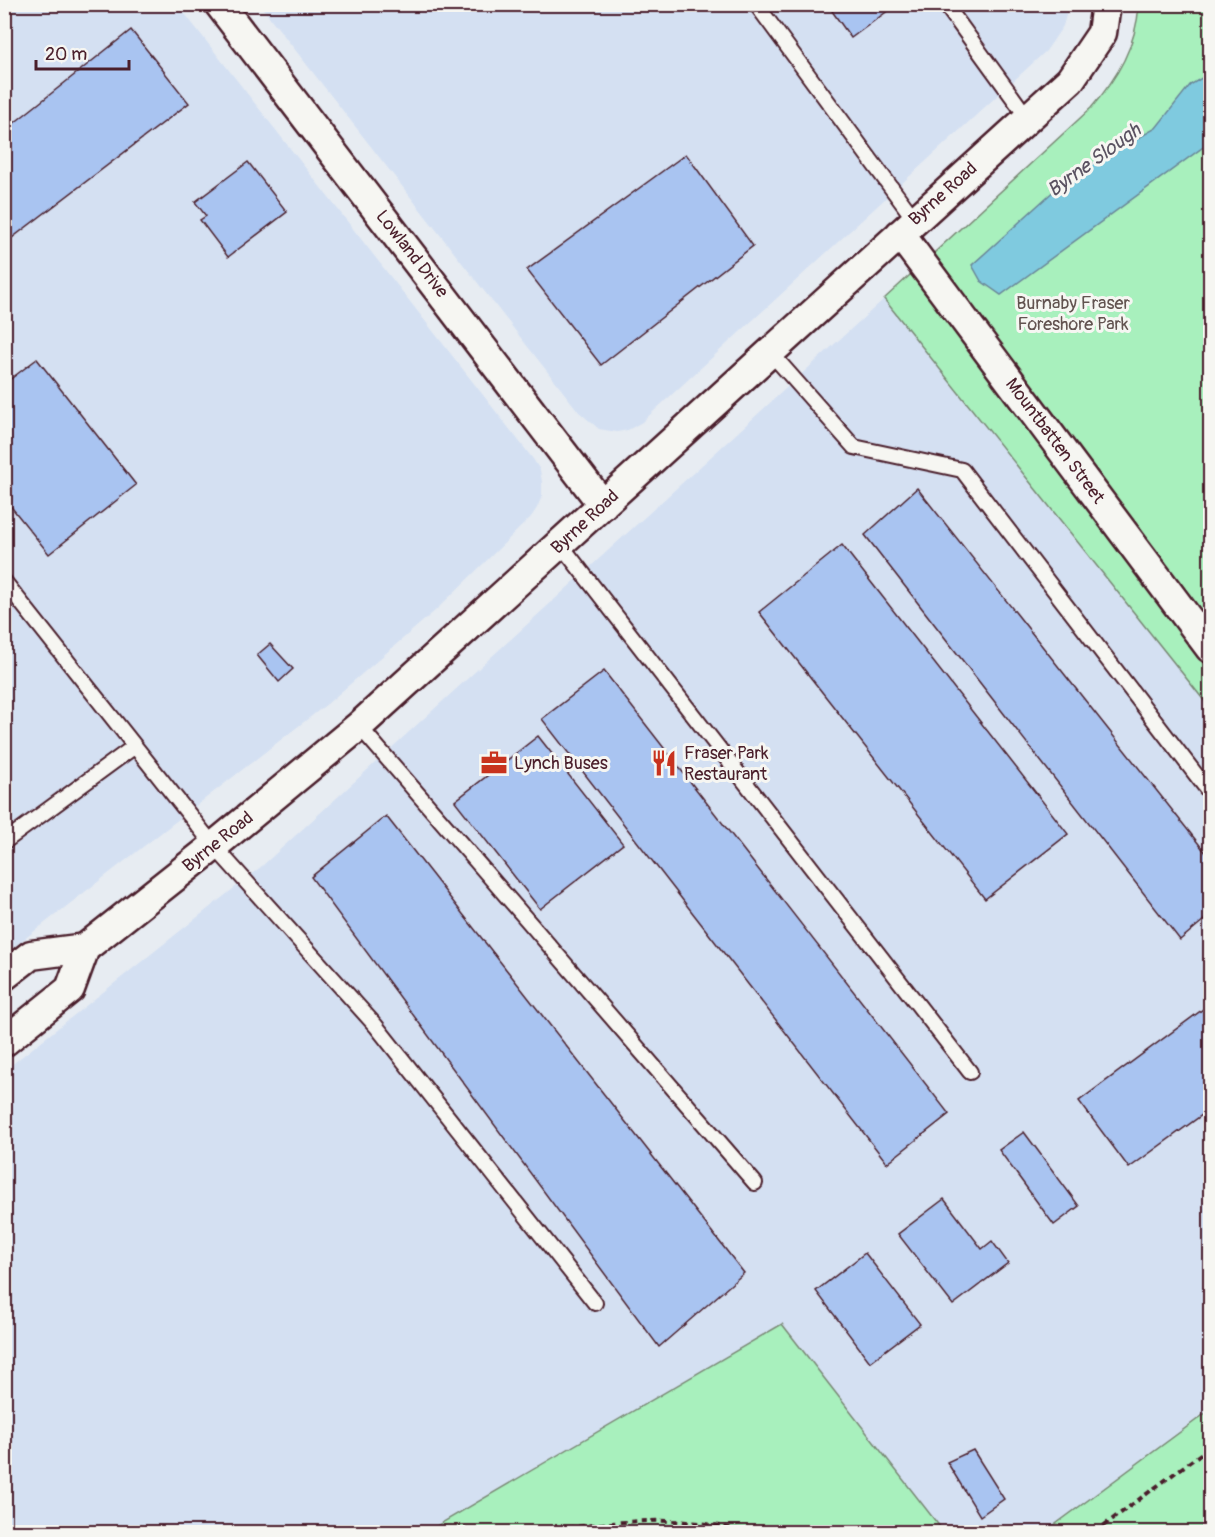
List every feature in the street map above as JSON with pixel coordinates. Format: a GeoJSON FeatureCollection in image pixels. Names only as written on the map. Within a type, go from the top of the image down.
{"type":"FeatureCollection","features":[{"type":"Feature","properties":{"kind":"street","name":"Lowland Drive"},"geometry":{"type":"LineString","coordinates":[[219,4],[603,505]]}},
{"type":"Feature","properties":{"kind":"street","name":"Byrne Road"},"geometry":{"type":"LineString","coordinates":[[84,948],[214,846],[359,726],[1070,80],[1102,33],[1106,4]]}},
{"type":"Feature","properties":{"kind":"street","name":"Mountbatten Street"},"geometry":{"type":"LineString","coordinates":[[908,227],[1210,648]]}},
{"type":"Feature","properties":{"kind":"street"},"geometry":{"type":"LineString","coordinates":[[4,976],[31,955],[84,948],[70,989],[4,1042]]}},
{"type":"Feature","properties":{"kind":"lane"},"geometry":{"type":"LineString","coordinates":[[756,4],[908,227]]}},
{"type":"Feature","properties":{"kind":"lane"},"geometry":{"type":"LineString","coordinates":[[945,4],[1028,117]]}},
{"type":"Feature","properties":{"kind":"lane"},"geometry":{"type":"LineString","coordinates":[[770,352],[854,447],[962,470],[1210,793]]}},
{"type":"Feature","properties":{"kind":"lane"},"geometry":{"type":"LineString","coordinates":[[561,544],[970,1072]]}},
{"type":"Feature","properties":{"kind":"lane"},"geometry":{"type":"LineString","coordinates":[[4,581],[214,846],[376,1026],[595,1303]]}},
{"type":"Feature","properties":{"kind":"lane"},"geometry":{"type":"LineString","coordinates":[[359,726],[755,1182]]}},
{"type":"Feature","properties":{"kind":"lane"},"geometry":{"type":"LineString","coordinates":[[4,842],[135,746]]}},
{"type":"Feature","properties":{"kind":"path"},"geometry":{"type":"LineString","coordinates":[[1095,1533],[1210,1447]]}},
{"type":"Feature","properties":{"kind":"path"},"geometry":{"type":"LineString","coordinates":[[547,1533],[630,1521],[674,1521],[729,1528],[746,1533]]}},
{"type":"Feature","properties":{"kind":"shaded area"},"geometry":{"type":"Polygon","coordinates":[[[5,5],[178,5],[533,459],[540,470],[542,496],[531,517],[436,610],[327,704],[5,954],[5,5]]]}},
{"type":"Feature","properties":{"kind":"shaded area"},"geometry":{"type":"Polygon","coordinates":[[[260,5],[1069,5],[1063,26],[1046,51],[642,422],[628,430],[617,432],[599,429],[579,412],[260,5]]]}},
{"type":"Feature","properties":{"kind":"shaded area"},"geometry":{"type":"Polygon","coordinates":[[[884,299],[1210,708],[1210,1410],[1045,1532],[944,1532],[782,1324],[428,1532],[5,1532],[5,1070],[262,866],[884,299]]]}},
{"type":"Feature","properties":{"kind":"green space","name":"Burnaby Fraser Foreshore Park"},"geometry":{"type":"Polygon","coordinates":[[[1139,5],[1210,5],[1210,708],[884,299],[1091,108],[1109,85],[1124,60],[1134,34],[1139,5]]]}},
{"type":"Feature","properties":{"kind":"green space"},"geometry":{"type":"Polygon","coordinates":[[[782,1324],[944,1532],[428,1532],[433,1528],[782,1324]]]}},
{"type":"Feature","properties":{"kind":"green space"},"geometry":{"type":"Polygon","coordinates":[[[1210,1410],[1210,1532],[1045,1532],[1210,1410]]]}},
{"type":"Feature","properties":{"kind":"water"},"geometry":{"type":"Polygon","coordinates":[[[1210,73],[1210,142],[1001,295],[981,281],[972,265],[1069,177],[1156,128],[1190,85],[1210,73]]]}},
{"type":"Feature","properties":{"kind":"building"},"geometry":{"type":"Polygon","coordinates":[[[839,4],[897,4],[851,38],[832,11],[839,4]]]}},
{"type":"Feature","properties":{"kind":"building"},"geometry":{"type":"Polygon","coordinates":[[[131,30],[189,103],[4,244],[4,131],[131,30]]]}},
{"type":"Feature","properties":{"kind":"building"},"geometry":{"type":"Polygon","coordinates":[[[686,154],[753,246],[601,365],[527,270],[686,154]]]}},
{"type":"Feature","properties":{"kind":"building"},"geometry":{"type":"Polygon","coordinates":[[[248,162],[287,212],[228,257],[200,220],[206,216],[195,202],[248,162]]]}},
{"type":"Feature","properties":{"kind":"building"},"geometry":{"type":"Polygon","coordinates":[[[37,359],[136,485],[49,554],[4,498],[4,384],[37,359]]]}},
{"type":"Feature","properties":{"kind":"building"},"geometry":{"type":"Polygon","coordinates":[[[917,488],[1210,858],[1210,915],[1180,940],[865,535],[917,488]]]}},
{"type":"Feature","properties":{"kind":"building"},"geometry":{"type":"Polygon","coordinates":[[[842,545],[1068,834],[985,899],[759,612],[842,545]]]}},
{"type":"Feature","properties":{"kind":"building"},"geometry":{"type":"Polygon","coordinates":[[[270,644],[293,669],[279,682],[257,655],[270,644]]]}},
{"type":"Feature","properties":{"kind":"building"},"geometry":{"type":"Polygon","coordinates":[[[604,671],[949,1114],[887,1163],[542,719],[604,671]]]}},
{"type":"Feature","properties":{"kind":"building"},"geometry":{"type":"Polygon","coordinates":[[[538,736],[623,844],[540,909],[455,801],[538,736]]]}},
{"type":"Feature","properties":{"kind":"building"},"geometry":{"type":"Polygon","coordinates":[[[386,816],[744,1273],[659,1347],[311,877],[386,816]]]}},
{"type":"Feature","properties":{"kind":"building"},"geometry":{"type":"Polygon","coordinates":[[[1210,1004],[1210,1109],[1129,1168],[1079,1101],[1210,1004]]]}},
{"type":"Feature","properties":{"kind":"building"},"geometry":{"type":"Polygon","coordinates":[[[1024,1132],[1079,1206],[1054,1225],[999,1150],[1024,1132]]]}},
{"type":"Feature","properties":{"kind":"building"},"geometry":{"type":"Polygon","coordinates":[[[944,1199],[982,1249],[992,1241],[1008,1263],[953,1305],[898,1234],[944,1199]]]}},
{"type":"Feature","properties":{"kind":"building"},"geometry":{"type":"Polygon","coordinates":[[[865,1253],[920,1324],[870,1362],[816,1291],[865,1253]]]}},
{"type":"Feature","properties":{"kind":"building"},"geometry":{"type":"Polygon","coordinates":[[[973,1450],[1004,1499],[980,1516],[947,1462],[973,1450]]]}},
{"type":"Feature","properties":{"kind":"place","name":"Lynch Buses"},"geometry":{"type":"Point","coordinates":[494,763]}},
{"type":"Feature","properties":{"kind":"place","name":"Fraser Park Restaurant"},"geometry":{"type":"Point","coordinates":[664,763]}},
{"type":"Feature","properties":{"kind":"water label","name":"Byrne Slough"},"geometry":{"type":"Point","coordinates":[1094,160]}}]}
